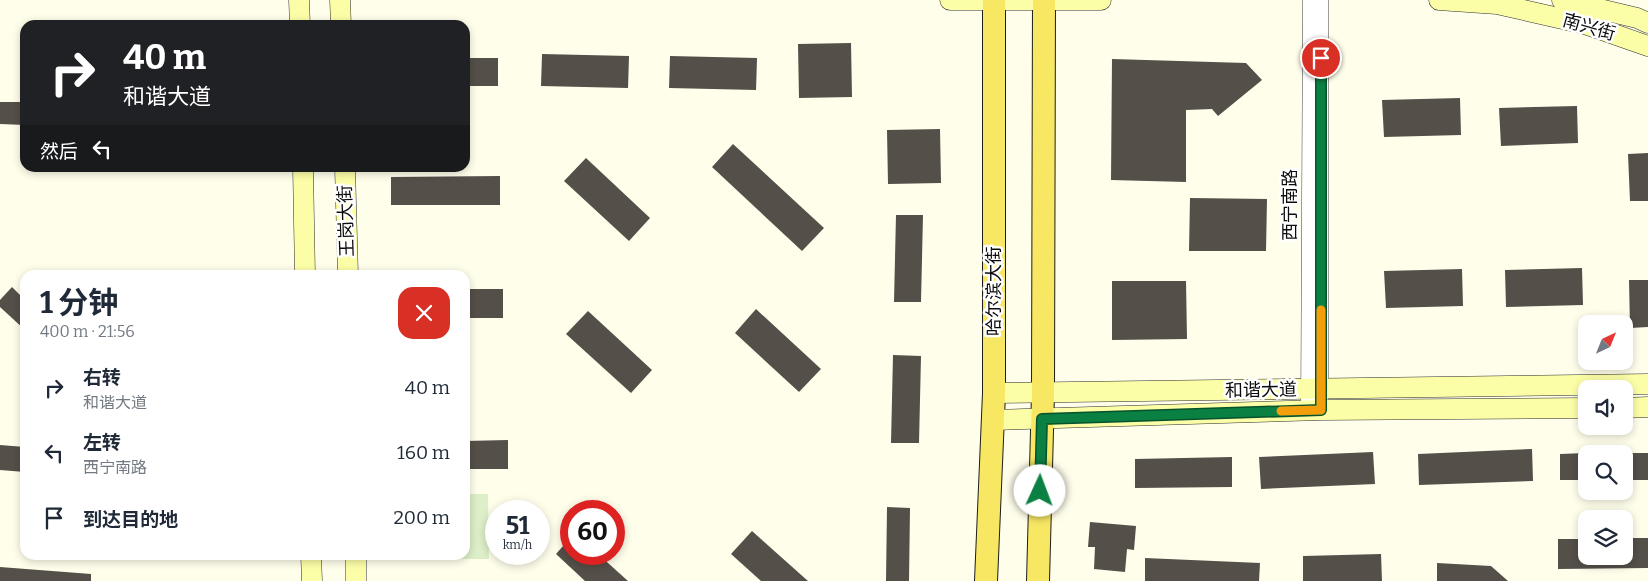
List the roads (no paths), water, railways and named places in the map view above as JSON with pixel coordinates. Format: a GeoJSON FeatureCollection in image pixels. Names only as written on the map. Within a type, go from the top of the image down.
{"type":"FeatureCollection","features":[{"type":"Feature","properties":{"kind":"main road"},"geometry":{"type":"LineString","coordinates":[[300,0],[300,20]]}},
{"type":"Feature","properties":{"kind":"main road"},"geometry":{"type":"LineString","coordinates":[[340,0],[341,20]]}},
{"type":"Feature","properties":{"kind":"main road"},"geometry":{"type":"LineString","coordinates":[[950,0],[1101,0]]}},
{"type":"Feature","properties":{"kind":"main road","name":"哈尔滨大街"},"geometry":{"type":"LineString","coordinates":[[986,581],[994,393],[994,0]]}},
{"type":"Feature","properties":{"kind":"main road"},"geometry":{"type":"LineString","coordinates":[[1038,581],[1043,393],[1044,0]]}},
{"type":"Feature","properties":{"kind":"main road","name":"南兴街"},"geometry":{"type":"LineString","coordinates":[[1439,0],[1497,4],[1585,24],[1648,46]]}},
{"type":"Feature","properties":{"kind":"main road","name":"南兴街"},"geometry":{"type":"LineString","coordinates":[[1562,0],[1637,18],[1648,23]]}},
{"type":"Feature","properties":{"kind":"main road"},"geometry":{"type":"LineString","coordinates":[[303,172],[305,270]]}},
{"type":"Feature","properties":{"kind":"main road","name":"王岗大街"},"geometry":{"type":"LineString","coordinates":[[345,172],[348,270]]}},
{"type":"Feature","properties":{"kind":"main road","name":"和谐大道"},"geometry":{"type":"LineString","coordinates":[[994,393],[1648,384]]}},
{"type":"Feature","properties":{"kind":"main road"},"geometry":{"type":"LineString","coordinates":[[1633,408],[1648,407]]}},
{"type":"Feature","properties":{"kind":"main road","name":"和谐大道"},"geometry":{"type":"LineString","coordinates":[[992,420],[1314,410],[1578,408]]}},
{"type":"Feature","properties":{"kind":"main road"},"geometry":{"type":"LineString","coordinates":[[311,560],[312,581]]}},
{"type":"Feature","properties":{"kind":"main road"},"geometry":{"type":"LineString","coordinates":[[356,560],[356,581]]}},
{"type":"Feature","properties":{"kind":"street","name":"西宁南路"},"geometry":{"type":"LineString","coordinates":[[1310,0],[1315,389]]}},
{"type":"Feature","properties":{"kind":"street","name":"西宁南路"},"geometry":{"type":"LineString","coordinates":[[1314,410],[1321,0]]}}]}
